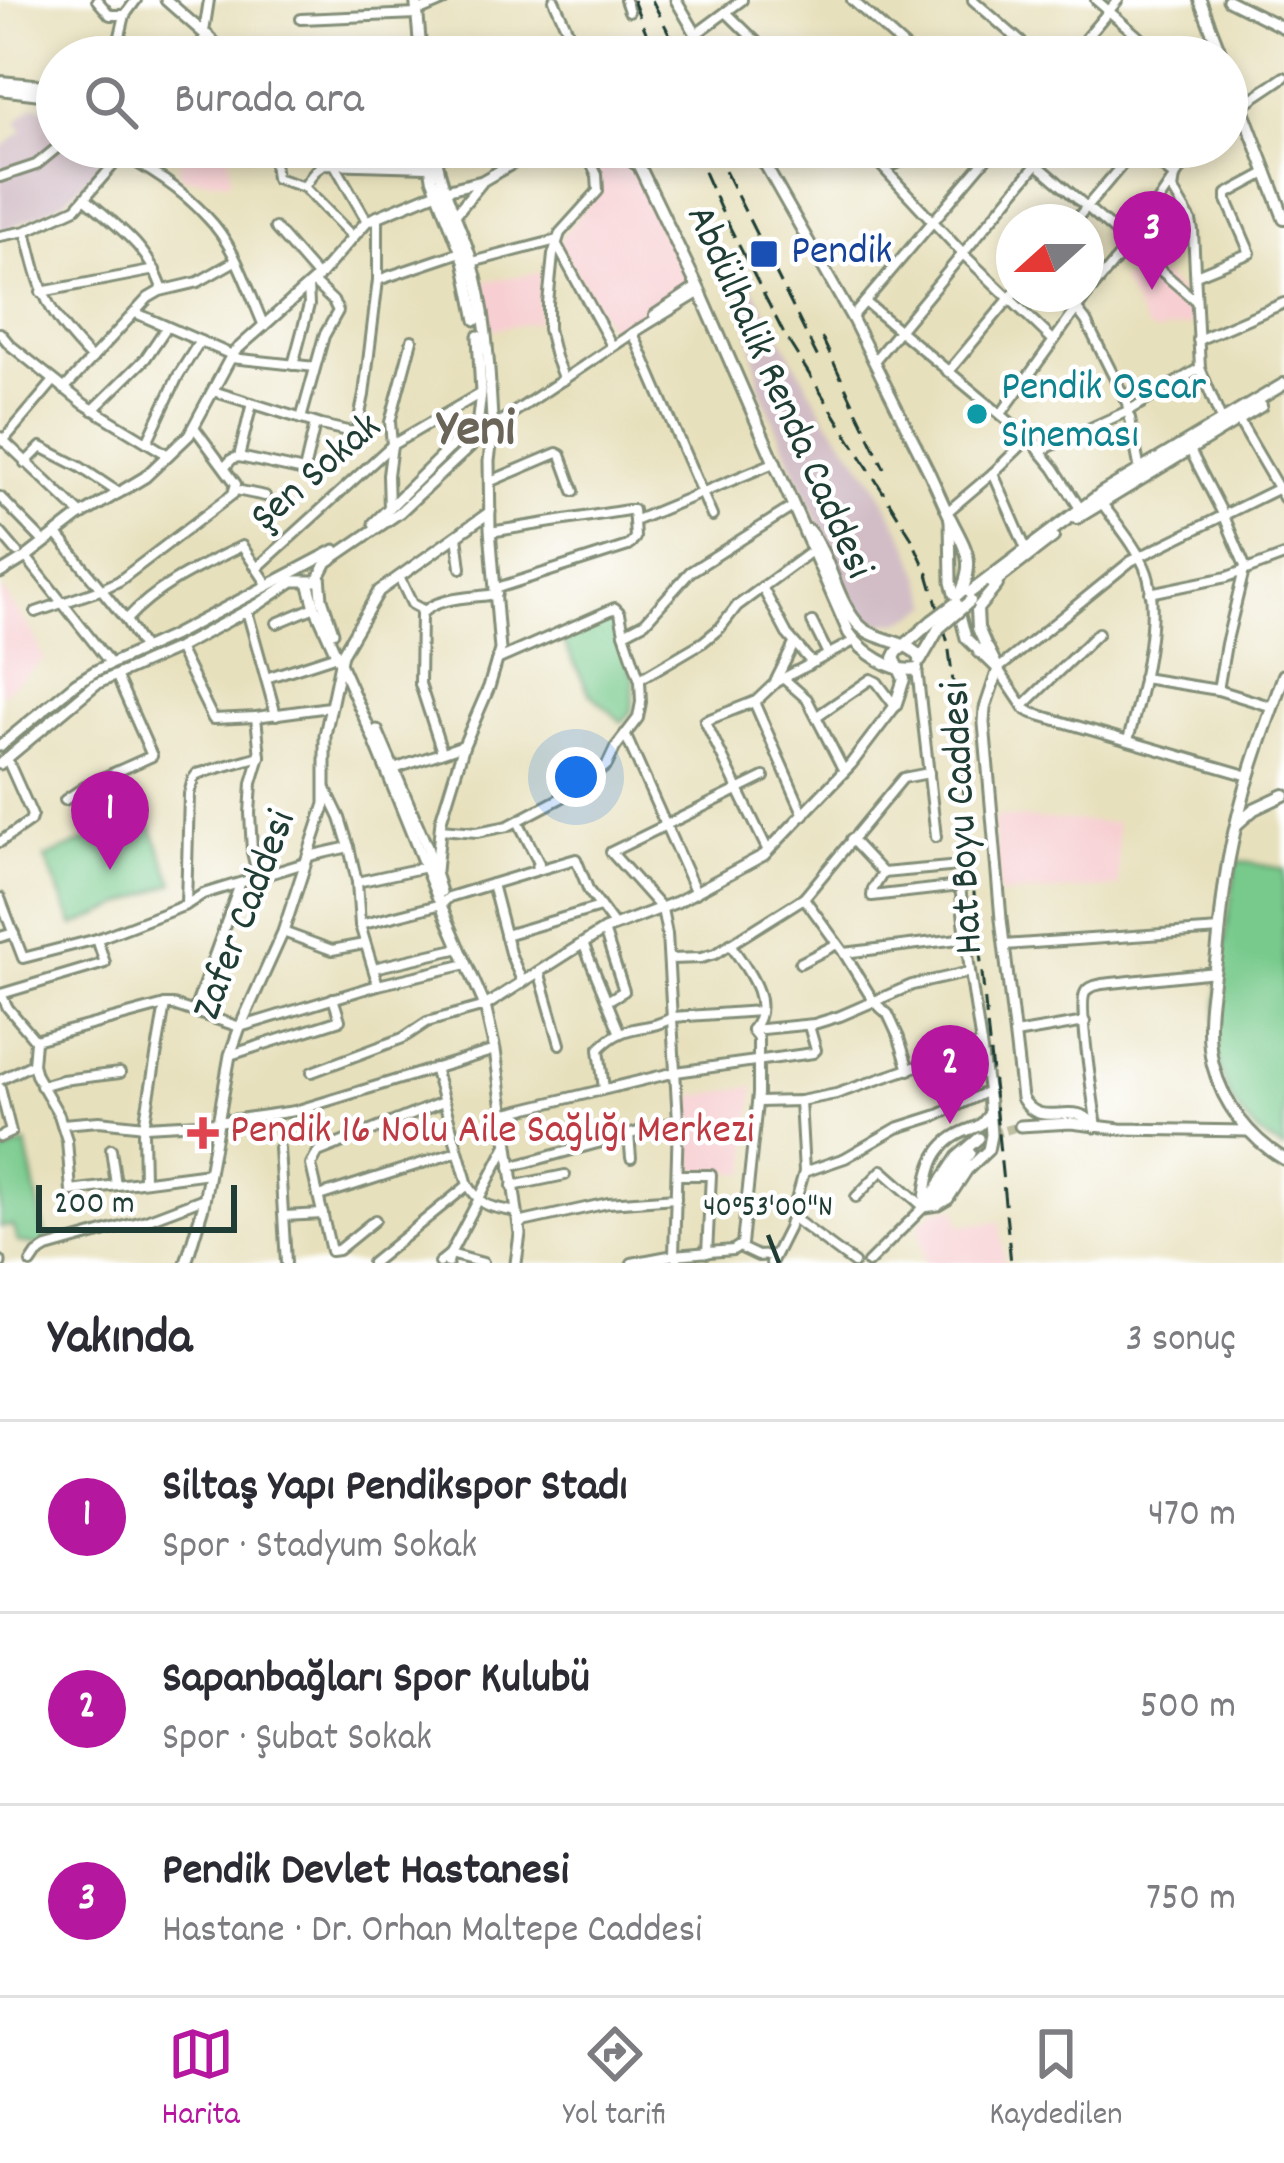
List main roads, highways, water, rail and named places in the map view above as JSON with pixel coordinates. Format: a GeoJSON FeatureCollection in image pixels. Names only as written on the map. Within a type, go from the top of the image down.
{"type":"FeatureCollection","features":[{"type":"Feature","properties":{"kind":"main road"},"geometry":{"type":"LineString","coordinates":[[1200,0],[1214,36]]}},
{"type":"Feature","properties":{"kind":"main road"},"geometry":{"type":"LineString","coordinates":[[420,6],[422,36]]}},
{"type":"Feature","properties":{"kind":"main road"},"geometry":{"type":"LineString","coordinates":[[1,86],[36,87]]}},
{"type":"Feature","properties":{"kind":"main road"},"geometry":{"type":"LineString","coordinates":[[1,86],[36,89]]}},
{"type":"Feature","properties":{"kind":"main road"},"geometry":{"type":"LineString","coordinates":[[1248,123],[1284,218]]}},
{"type":"Feature","properties":{"kind":"main road","name":"Abdülhalik Renda Caddesi"},"geometry":{"type":"LineString","coordinates":[[638,168],[641,171]]}},
{"type":"Feature","properties":{"kind":"main road","name":"Abdülhalik Renda Caddesi"},"geometry":{"type":"LineString","coordinates":[[640,168],[699,289],[802,523],[849,612],[879,638]]}},
{"type":"Feature","properties":{"kind":"main road"},"geometry":{"type":"LineString","coordinates":[[1082,511],[1239,421],[1284,388]]}},
{"type":"Feature","properties":{"kind":"main road"},"geometry":{"type":"LineString","coordinates":[[948,515],[970,560],[968,593],[936,624],[904,646],[894,658],[904,682],[896,706],[936,624],[956,602],[968,593],[1027,553],[1140,471],[1284,388]]}},
{"type":"Feature","properties":{"kind":"main road","name":"Abdülhalik Renda Caddesi"},"geometry":{"type":"LineString","coordinates":[[816,546],[854,641],[901,670]]}},
{"type":"Feature","properties":{"kind":"main road"},"geometry":{"type":"LineString","coordinates":[[998,669],[984,651],[977,608],[1027,553]]}},
{"type":"Feature","properties":{"kind":"main road"},"geometry":{"type":"LineString","coordinates":[[870,653],[879,647],[879,638],[915,649],[919,664]]}},
{"type":"Feature","properties":{"kind":"main road"},"geometry":{"type":"LineString","coordinates":[[901,670],[919,664]]}},
{"type":"Feature","properties":{"kind":"main road"},"geometry":{"type":"LineString","coordinates":[[1284,675],[1235,827],[1210,1030],[1212,1061],[1224,1095],[1249,1131],[1284,1159]]}},
{"type":"Feature","properties":{"kind":"main road"},"geometry":{"type":"LineString","coordinates":[[1243,796],[1250,803],[1261,795],[1284,795]]}},
{"type":"Feature","properties":{"kind":"main road"},"geometry":{"type":"LineString","coordinates":[[1235,827],[1261,795]]}},
{"type":"Feature","properties":{"kind":"tunnel"},"geometry":{"type":"LineString","coordinates":[[979,1138],[1020,1126]]}},
{"type":"Feature","properties":{"kind":"railway"},"geometry":{"type":"LineString","coordinates":[[633,0],[648,36]]}},
{"type":"Feature","properties":{"kind":"railway"},"geometry":{"type":"LineString","coordinates":[[652,0],[670,36]]}},
{"type":"Feature","properties":{"kind":"railway"},"geometry":{"type":"LineString","coordinates":[[702,168],[784,334],[910,535],[928,574],[948,643],[1011,1263]]}},
{"type":"Feature","properties":{"kind":"railway"},"geometry":{"type":"LineString","coordinates":[[723,168],[821,364]]}},
{"type":"Feature","properties":{"kind":"railway"},"geometry":{"type":"LineString","coordinates":[[822,338],[884,468]]}},
{"type":"Feature","properties":{"kind":"place","name":"Pendik"},"geometry":{"type":"Point","coordinates":[764,254]}},
{"type":"Feature","properties":{"kind":"place","name":"Pendik Devlet Hastanesi"},"geometry":{"type":"Point","coordinates":[1152,290]}},
{"type":"Feature","properties":{"kind":"place","name":"Pendik Oscar Sineması"},"geometry":{"type":"Point","coordinates":[977,414]}},
{"type":"Feature","properties":{"kind":"place","name":"Siltaş Yapı Pendikspor Stadı"},"geometry":{"type":"Point","coordinates":[110,870]}},
{"type":"Feature","properties":{"kind":"place","name":"Sapanbağları Spor Kulubü"},"geometry":{"type":"Point","coordinates":[950,1124]}},
{"type":"Feature","properties":{"kind":"place","name":"Pendik 16 Nolu Aile Sağlığı Merkezi"},"geometry":{"type":"Point","coordinates":[203,1133]}},
{"type":"Feature","properties":{"kind":"district","name":"Yeni"},"geometry":{"type":"Point","coordinates":[476,432]}}]}
